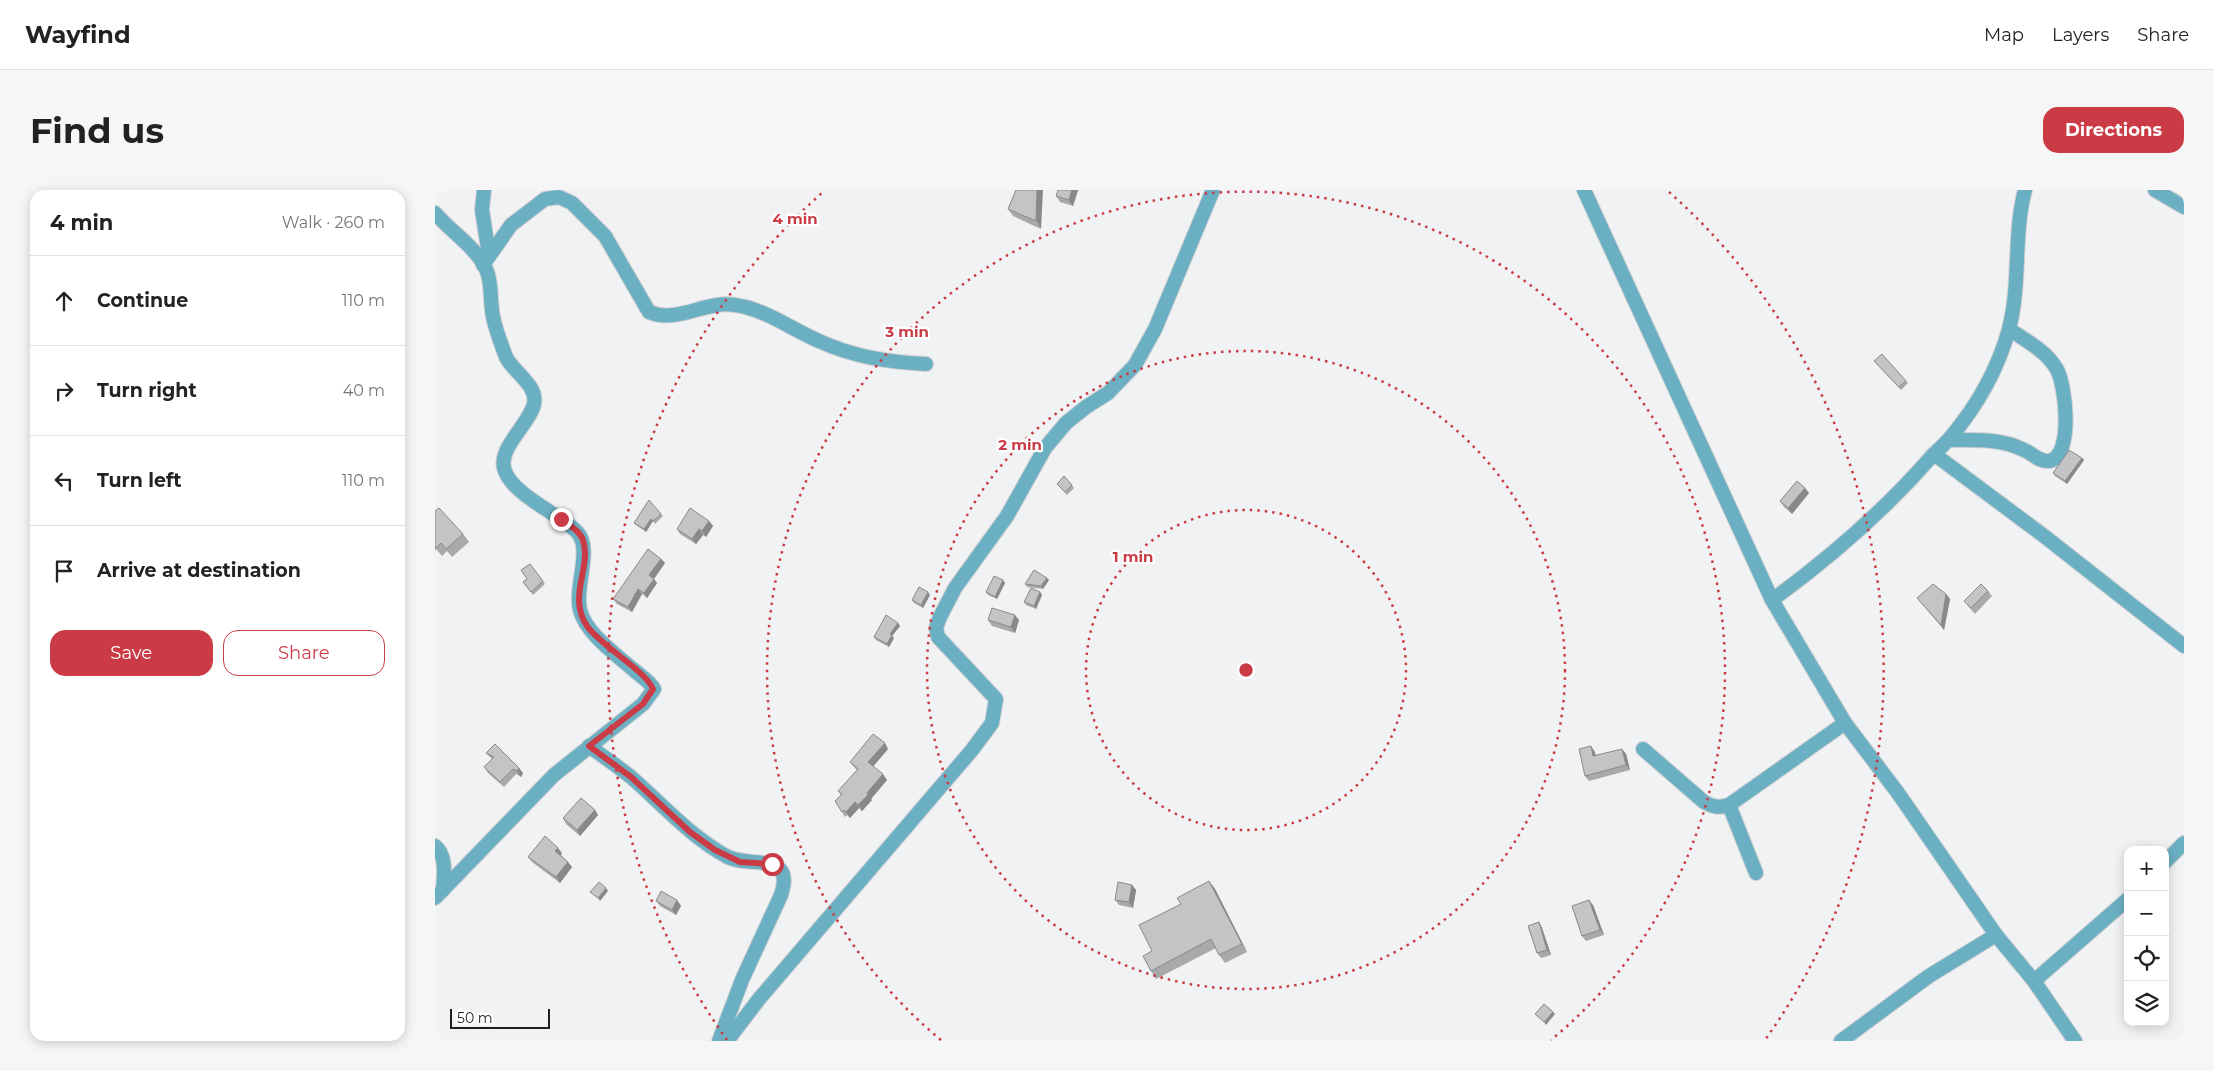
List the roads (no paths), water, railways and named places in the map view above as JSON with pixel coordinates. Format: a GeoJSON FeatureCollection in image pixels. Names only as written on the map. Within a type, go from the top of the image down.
{"type":"FeatureCollection","features":[{"type":"Feature","properties":{"kind":"street"},"geometry":{"type":"LineString","coordinates":[[439,894],[555,775],[648,699],[653,692],[653,687],[588,626],[580,610],[578,595],[584,555],[583,540],[579,534],[534,502],[514,483],[503,467],[518,430],[532,411],[535,397],[531,388],[507,358],[492,311],[482,210],[484,190]]}},
{"type":"Feature","properties":{"kind":"street"},"geometry":{"type":"LineString","coordinates":[[727,1041],[759,999],[959,765],[992,723],[995,699],[938,637],[936,628],[940,617],[955,588],[1007,516],[1045,448],[1066,423],[1086,406],[1108,393],[1135,365],[1155,329],[1213,190]]}},
{"type":"Feature","properties":{"kind":"street"},"geometry":{"type":"LineString","coordinates":[[1584,190],[1773,600],[1845,723],[1898,792],[1996,935],[2034,982],[2075,1041]]}},
{"type":"Feature","properties":{"kind":"street"},"geometry":{"type":"LineString","coordinates":[[1773,600],[1843,546],[1906,486],[1949,440],[1980,397],[1991,376],[2009,329],[2013,307],[2018,230],[2025,190]]}},
{"type":"Feature","properties":{"kind":"street"},"geometry":{"type":"LineString","coordinates":[[2155,190],[2184,208]]}},
{"type":"Feature","properties":{"kind":"street"},"geometry":{"type":"LineString","coordinates":[[486,260],[511,224],[528,210],[545,200],[559,197],[572,203],[605,236],[649,312],[657,315],[682,314],[721,304],[735,305],[754,309],[820,342],[858,356],[884,362],[926,364]]}},
{"type":"Feature","properties":{"kind":"street"},"geometry":{"type":"LineString","coordinates":[[435,213],[486,260]]}},
{"type":"Feature","properties":{"kind":"street"},"geometry":{"type":"LineString","coordinates":[[1949,440],[1987,440],[2009,444],[2039,459],[2049,461],[2055,457],[2061,448],[2065,434],[2066,410],[2063,385],[2057,368],[2032,344],[2009,329]]}},
{"type":"Feature","properties":{"kind":"street"},"geometry":{"type":"LineString","coordinates":[[1934,454],[2044,536],[2184,646]]}},
{"type":"Feature","properties":{"kind":"street"},"geometry":{"type":"LineString","coordinates":[[1643,749],[1704,802],[1712,807],[1729,805],[1791,759],[1845,723]]}},
{"type":"Feature","properties":{"kind":"street"},"geometry":{"type":"LineString","coordinates":[[589,746],[631,777],[690,832],[715,850],[740,862],[772,864],[780,869],[784,875],[781,895],[742,980],[719,1041]]}},
{"type":"Feature","properties":{"kind":"street"},"geometry":{"type":"LineString","coordinates":[[1729,805],[1756,873]]}},
{"type":"Feature","properties":{"kind":"street"},"geometry":{"type":"LineString","coordinates":[[2169,858],[2184,843]]}},
{"type":"Feature","properties":{"kind":"street"},"geometry":{"type":"LineString","coordinates":[[435,846],[439,849],[445,869],[439,894]]}},
{"type":"Feature","properties":{"kind":"street"},"geometry":{"type":"LineString","coordinates":[[2034,982],[2124,903]]}},
{"type":"Feature","properties":{"kind":"street"},"geometry":{"type":"LineString","coordinates":[[1841,1041],[1929,976],[1996,935]]}}]}
